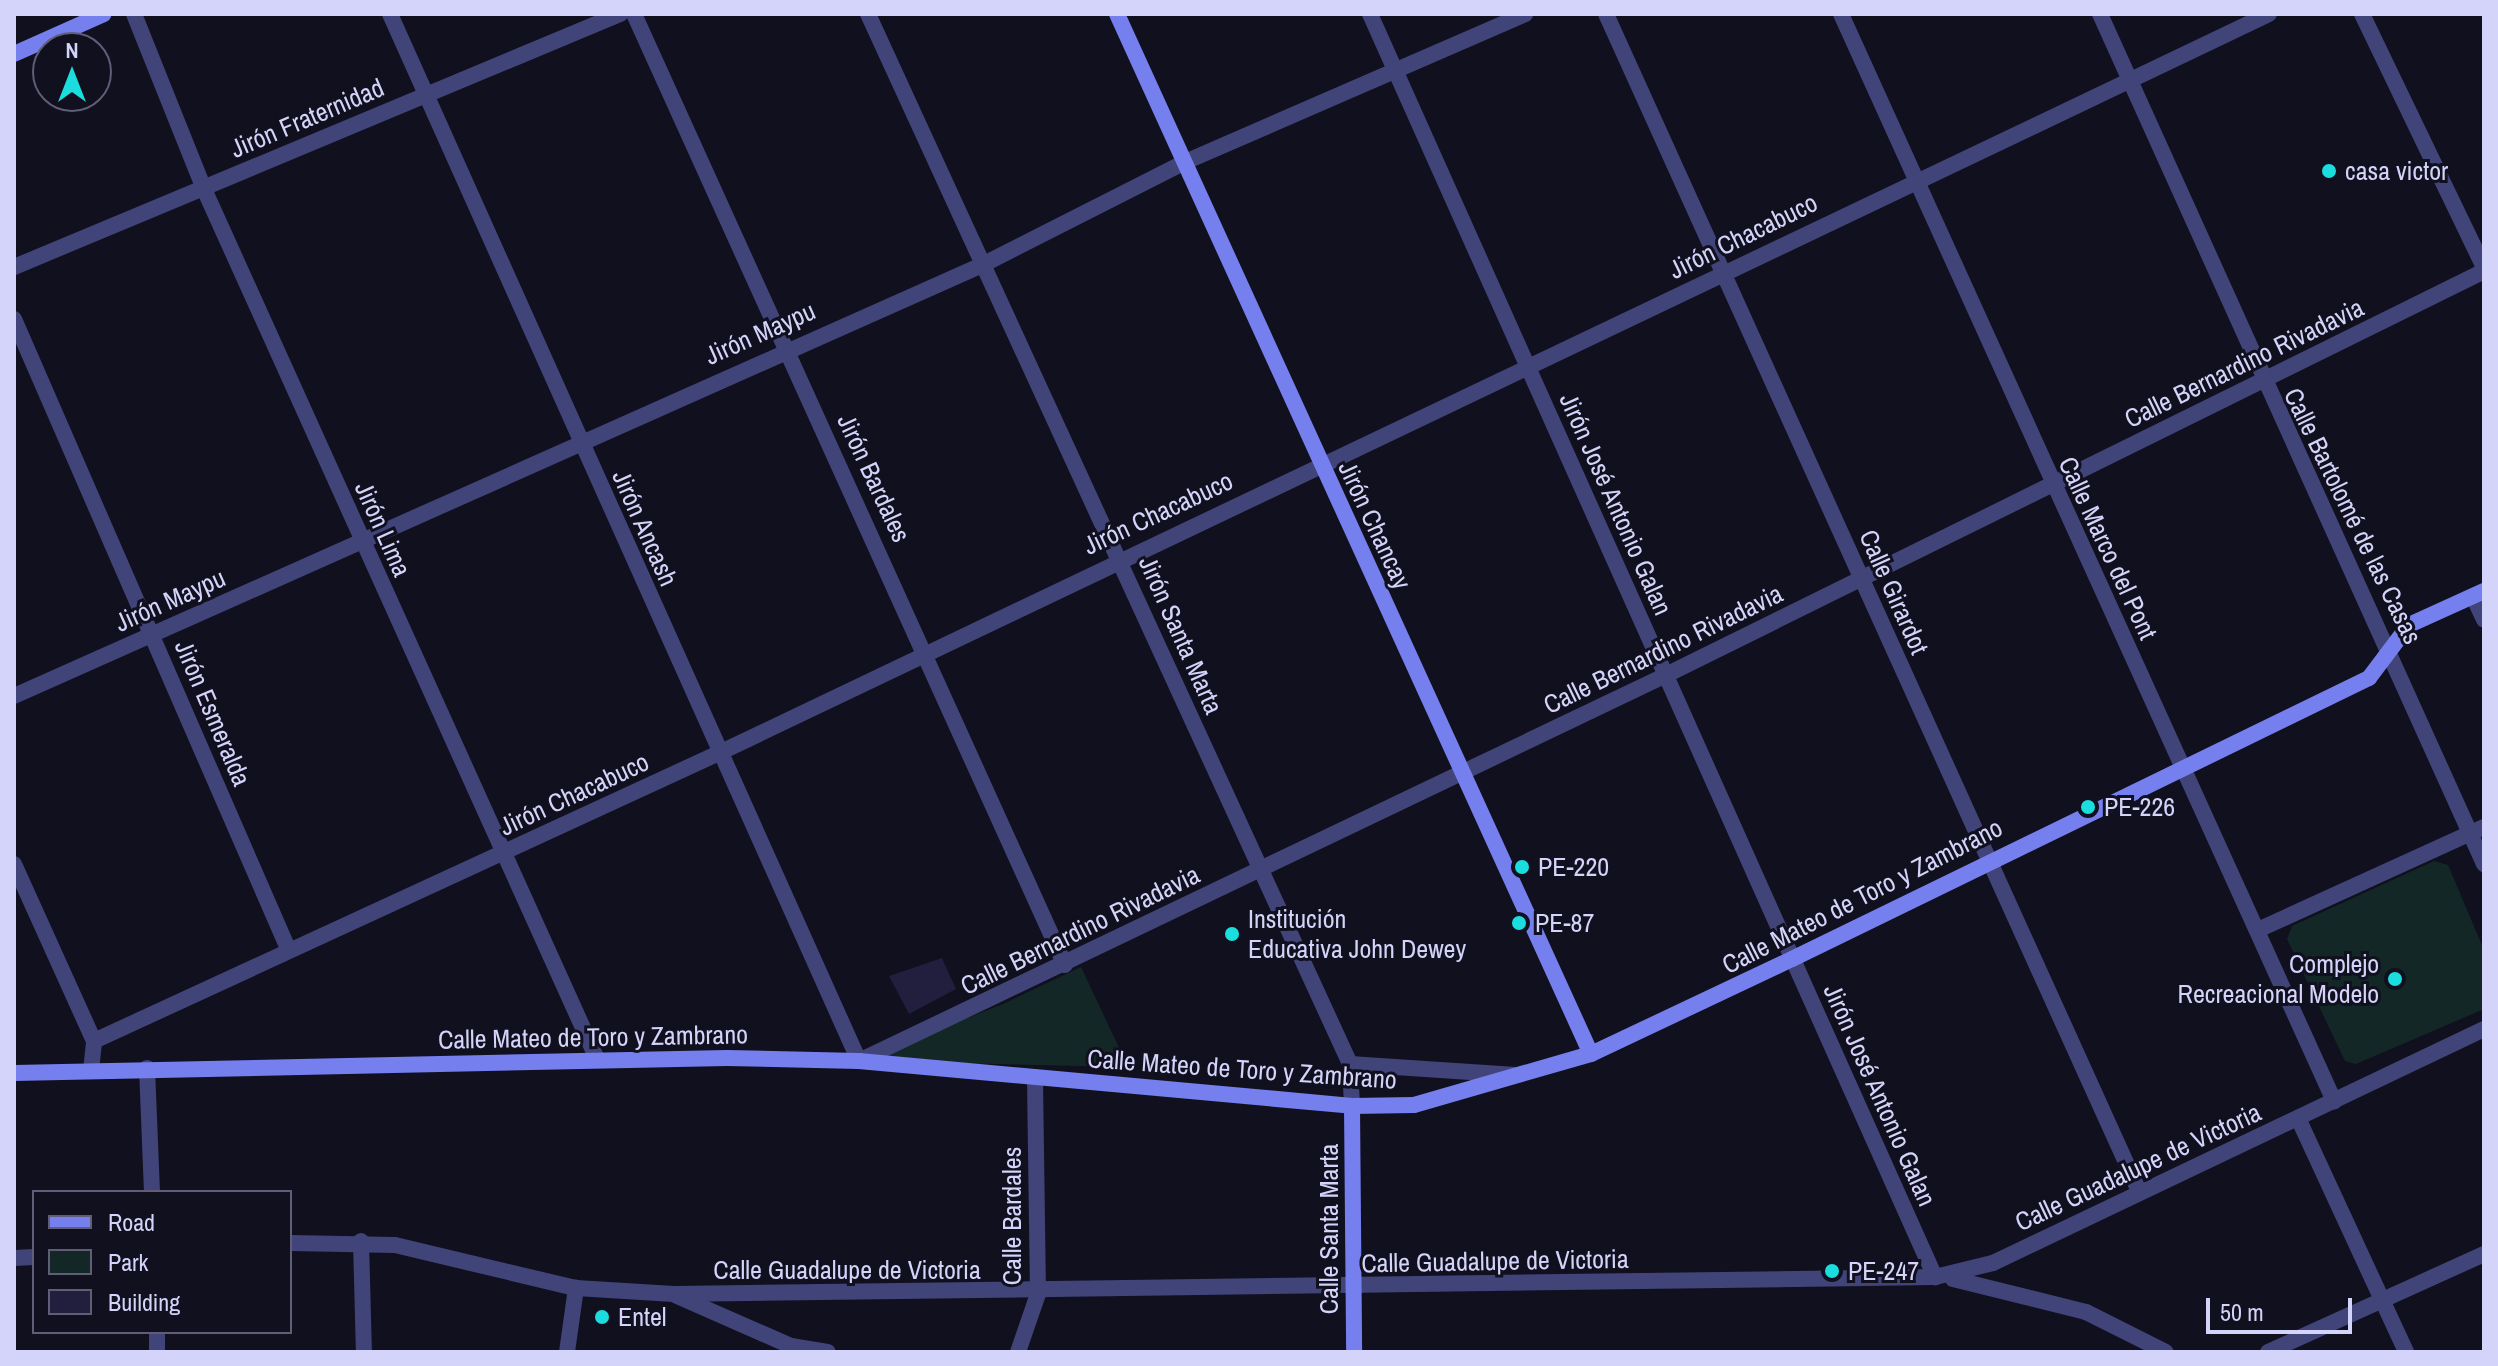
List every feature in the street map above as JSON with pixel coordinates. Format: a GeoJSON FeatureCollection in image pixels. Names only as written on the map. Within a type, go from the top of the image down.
{"type":"FeatureCollection","features":[{"type":"Feature","properties":{"kind":"street"},"geometry":{"type":"LineString","coordinates":[[14,54],[104,14]]}},
{"type":"Feature","properties":{"kind":"street","name":"Jirón Lima"},"geometry":{"type":"LineString","coordinates":[[134,14],[204,189],[597,1059]]}},
{"type":"Feature","properties":{"kind":"street","name":"Jirón Ancash"},"geometry":{"type":"LineString","coordinates":[[390,14],[859,1061]]}},
{"type":"Feature","properties":{"kind":"street","name":"Jirón Fraternidad"},"geometry":{"type":"LineString","coordinates":[[14,267],[620,14]]}},
{"type":"Feature","properties":{"kind":"street","name":"Jirón Bardales"},"geometry":{"type":"LineString","coordinates":[[634,14],[928,652],[1065,965]]}},
{"type":"Feature","properties":{"kind":"street","name":"Jirón Santa Marta"},"geometry":{"type":"LineString","coordinates":[[868,14],[1119,556],[1258,871],[1350,1064],[1352,1106]]}},
{"type":"Feature","properties":{"kind":"street","name":"Jirón Chancay"},"geometry":{"type":"LineString","coordinates":[[1117,14],[1591,1054]]}},
{"type":"Feature","properties":{"kind":"street","name":"Jirón José Antonio Galan"},"geometry":{"type":"LineString","coordinates":[[1370,14],[1935,1277]]}},
{"type":"Feature","properties":{"kind":"street","name":"Jirón Maypu"},"geometry":{"type":"LineString","coordinates":[[14,696],[786,346],[982,265],[1185,162],[1525,14]]}},
{"type":"Feature","properties":{"kind":"street","name":"Calle Girardot"},"geometry":{"type":"LineString","coordinates":[[1606,14],[2139,1191]]}},
{"type":"Feature","properties":{"kind":"street","name":"Calle Marco del Pont"},"geometry":{"type":"LineString","coordinates":[[1841,14],[2052,484],[2260,929],[2334,1101]]}},
{"type":"Feature","properties":{"kind":"street","name":"Calle Bartolomé de las Casas"},"geometry":{"type":"LineString","coordinates":[[2100,14],[2261,381],[2477,830],[2484,864]]}},
{"type":"Feature","properties":{"kind":"street","name":"Jirón Chacabuco"},"geometry":{"type":"LineString","coordinates":[[94,1041],[719,753],[1119,556],[1528,367],[1914,179],[2269,14]]}},
{"type":"Feature","properties":{"kind":"street"},"geometry":{"type":"LineString","coordinates":[[2362,14],[2484,269]]}},
{"type":"Feature","properties":{"kind":"street","name":"Calle Bernardino Rivadavia"},"geometry":{"type":"LineString","coordinates":[[859,1061],[1463,774],[2484,269]]}},
{"type":"Feature","properties":{"kind":"street","name":"Jirón Esmeralda"},"geometry":{"type":"LineString","coordinates":[[14,319],[289,951]]}},
{"type":"Feature","properties":{"kind":"street"},"geometry":{"type":"LineString","coordinates":[[2479,593],[2484,620]]}},
{"type":"Feature","properties":{"kind":"street","name":"Calle Mateo de Toro y Zambrano"},"geometry":{"type":"LineString","coordinates":[[14,1073],[597,1059],[859,1061],[1352,1106],[1414,1105],[1529,1076],[1591,1054],[1792,959],[1988,859],[2369,678],[2409,625],[2479,593]]}},
{"type":"Feature","properties":{"kind":"street"},"geometry":{"type":"LineString","coordinates":[[2260,929],[2477,830]]}},
{"type":"Feature","properties":{"kind":"street"},"geometry":{"type":"LineString","coordinates":[[14,864],[94,1041],[91,1071]]}},
{"type":"Feature","properties":{"kind":"street","name":"Calle Guadalupe de Victoria"},"geometry":{"type":"LineString","coordinates":[[292,1243],[361,1241],[576,1288],[674,1294],[1038,1294],[1935,1277],[1993,1263],[2484,1029]]}},
{"type":"Feature","properties":{"kind":"street"},"geometry":{"type":"LineString","coordinates":[[1350,1064],[1529,1076]]}},
{"type":"Feature","properties":{"kind":"street"},"geometry":{"type":"LineString","coordinates":[[147,1068],[152,1190]]}},
{"type":"Feature","properties":{"kind":"street","name":"Calle Bardales"},"geometry":{"type":"LineString","coordinates":[[1018,1352],[1038,1294],[1035,1077]]}},
{"type":"Feature","properties":{"kind":"street","name":"Calle Santa Marta"},"geometry":{"type":"LineString","coordinates":[[1352,1106],[1354,1352]]}},
{"type":"Feature","properties":{"kind":"street"},"geometry":{"type":"LineString","coordinates":[[2298,1118],[2406,1352]]}},
{"type":"Feature","properties":{"kind":"street"},"geometry":{"type":"LineString","coordinates":[[361,1241],[364,1352]]}},
{"type":"Feature","properties":{"kind":"street"},"geometry":{"type":"LineString","coordinates":[[2268,1352],[2484,1254]]}},
{"type":"Feature","properties":{"kind":"street"},"geometry":{"type":"LineString","coordinates":[[1993,1263],[1993,1286]]}},
{"type":"Feature","properties":{"kind":"street"},"geometry":{"type":"LineString","coordinates":[[1935,1277],[1993,1286],[2127,1327],[2166,1352]]}},
{"type":"Feature","properties":{"kind":"street"},"geometry":{"type":"LineString","coordinates":[[567,1352],[576,1288]]}},
{"type":"Feature","properties":{"kind":"street"},"geometry":{"type":"LineString","coordinates":[[674,1294],[790,1349],[828,1352]]}},
{"type":"Feature","properties":{"kind":"green space","name":"Complejo Recreacional Modelo"},"geometry":{"type":"Polygon","coordinates":[[[2434,861],[2448,865],[2484,950],[2484,1009],[2356,1064],[2345,1061],[2287,939],[2292,926],[2434,861]]]}},
{"type":"Feature","properties":{"kind":"green space"},"geometry":{"type":"Polygon","coordinates":[[[1081,967],[1128,1067],[859,1061],[1003,1004],[1081,967]]]}},
{"type":"Feature","properties":{"kind":"building"},"geometry":{"type":"Polygon","coordinates":[[[942,958],[956,989],[909,1014],[889,976],[942,958]]]}},
{"type":"Feature","properties":{"kind":"place","name":"casa victor"},"geometry":{"type":"Point","coordinates":[2329,171]}},
{"type":"Feature","properties":{"kind":"place","name":"PE-226"},"geometry":{"type":"Point","coordinates":[2088,807]}},
{"type":"Feature","properties":{"kind":"place","name":"PE-220"},"geometry":{"type":"Point","coordinates":[1522,867]}},
{"type":"Feature","properties":{"kind":"place","name":"PE-87"},"geometry":{"type":"Point","coordinates":[1519,923]}},
{"type":"Feature","properties":{"kind":"place","name":"Institución Educativa John Dewey"},"geometry":{"type":"Point","coordinates":[1232,934]}},
{"type":"Feature","properties":{"kind":"place","name":"Complejo Recreacional Modelo"},"geometry":{"type":"Point","coordinates":[2395,979]}},
{"type":"Feature","properties":{"kind":"place","name":"PE-247"},"geometry":{"type":"Point","coordinates":[1832,1271]}},
{"type":"Feature","properties":{"kind":"place","name":"Entel"},"geometry":{"type":"Point","coordinates":[602,1317]}}]}
